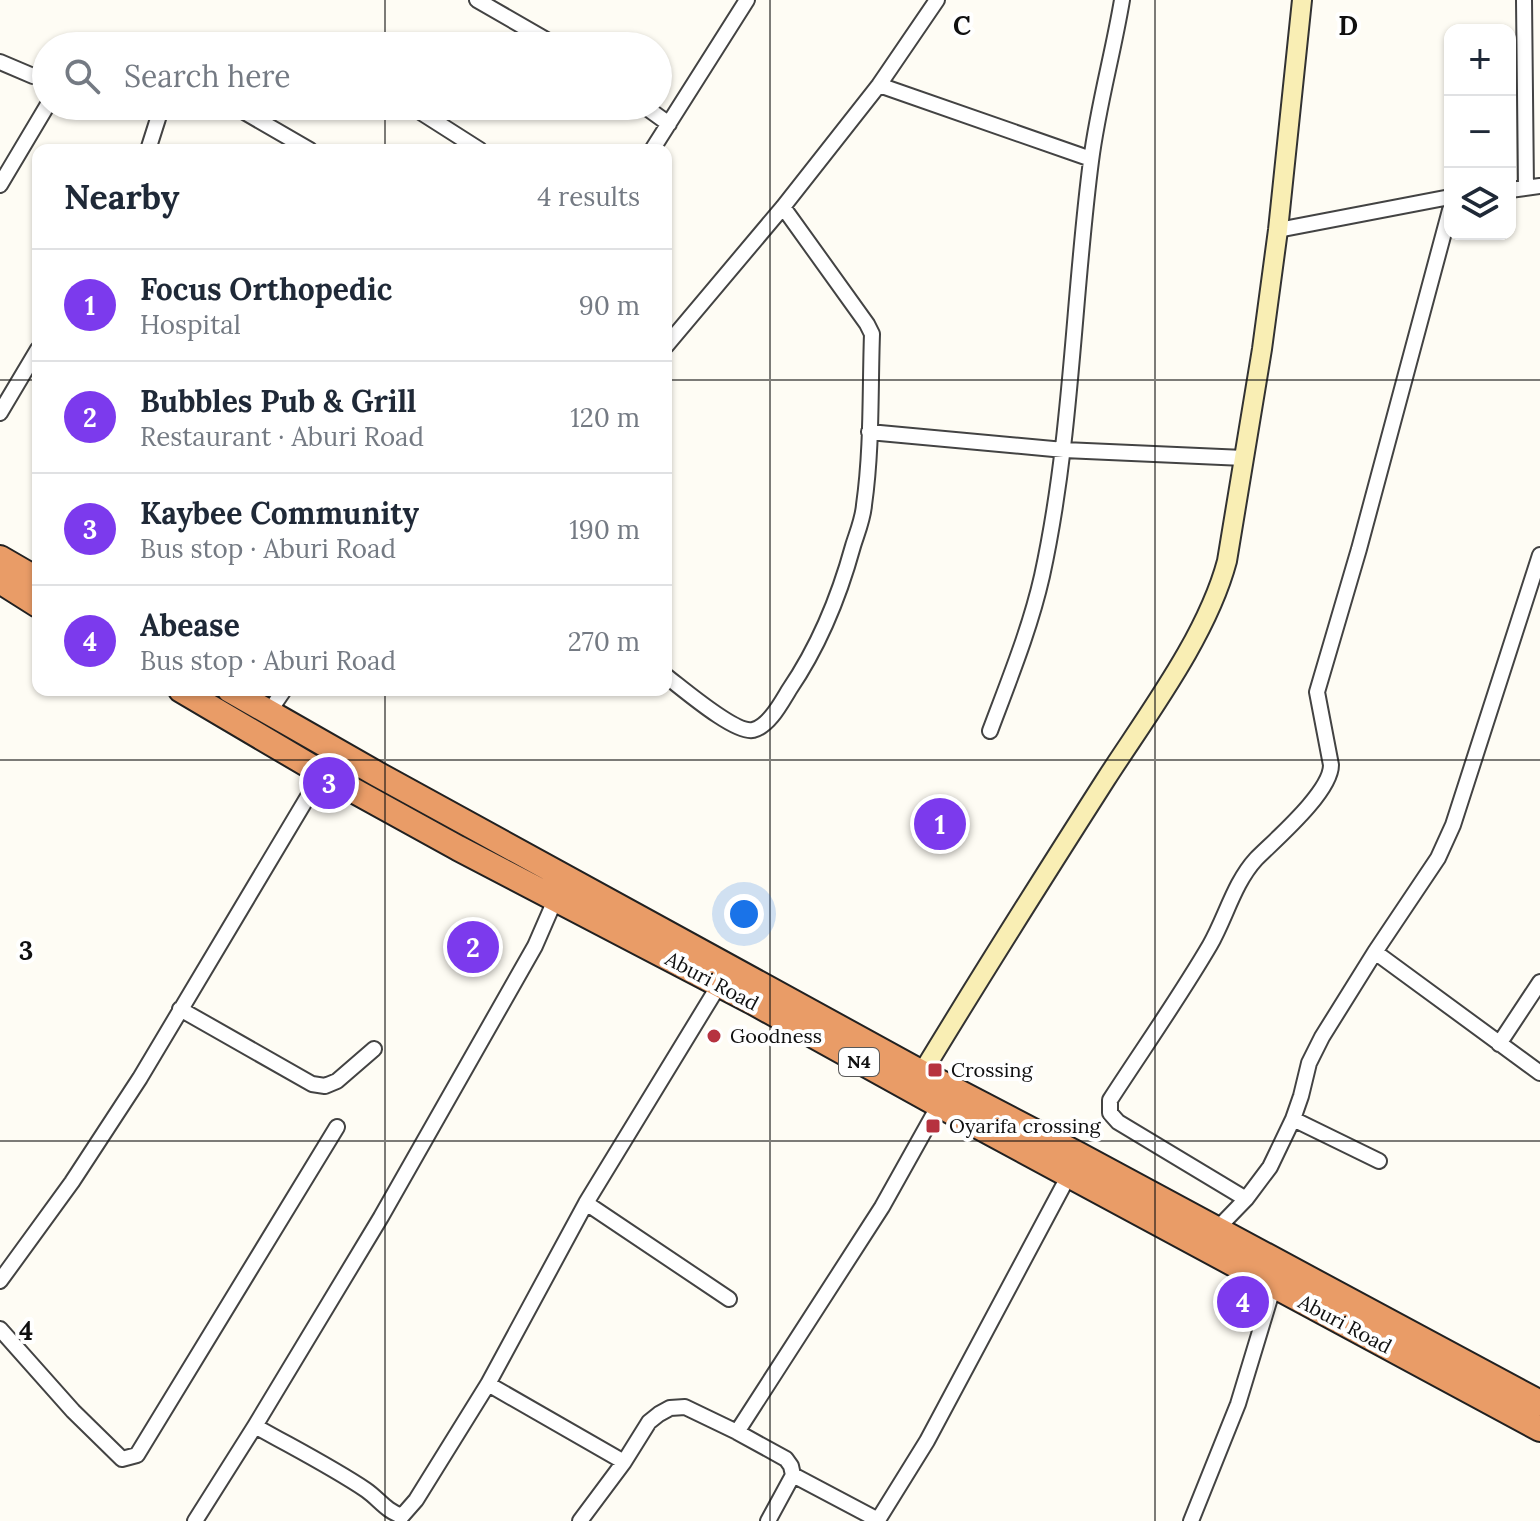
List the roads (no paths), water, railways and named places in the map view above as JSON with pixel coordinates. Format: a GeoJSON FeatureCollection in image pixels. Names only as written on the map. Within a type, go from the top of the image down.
{"type":"FeatureCollection","features":[{"type":"Feature","properties":{"kind":"highway"},"geometry":{"type":"LineString","coordinates":[[0,558],[32,577]]}},
{"type":"Feature","properties":{"kind":"highway"},"geometry":{"type":"LineString","coordinates":[[0,581],[32,601]]}},
{"type":"Feature","properties":{"kind":"highway","name":"Aburi Road"},"geometry":{"type":"LineString","coordinates":[[191,696],[322,773],[555,900],[719,985],[1540,1429]]}},
{"type":"Feature","properties":{"kind":"highway","name":"Aburi Road"},"geometry":{"type":"LineString","coordinates":[[241,696],[922,1073],[1540,1403]]}},
{"type":"Feature","properties":{"kind":"highway"},"geometry":{"type":"LineString","coordinates":[[583,915],[594,892]]}},
{"type":"Feature","properties":{"kind":"street"},"geometry":{"type":"LineString","coordinates":[[477,0],[533,32]]}},
{"type":"Feature","properties":{"kind":"street"},"geometry":{"type":"LineString","coordinates":[[672,119],[747,0]]}},
{"type":"Feature","properties":{"kind":"street"},"geometry":{"type":"LineString","coordinates":[[672,339],[783,207],[879,85],[937,0]]}},
{"type":"Feature","properties":{"kind":"street"},"geometry":{"type":"LineString","coordinates":[[990,731],[1028,627],[1042,576],[1064,450],[1091,159],[1122,0]]}},
{"type":"Feature","properties":{"kind":"street"},"geometry":{"type":"LineString","coordinates":[[922,1073],[1001,943],[1180,665],[1220,588],[1262,349],[1302,0]]}},
{"type":"Feature","properties":{"kind":"street"},"geometry":{"type":"LineString","coordinates":[[1524,0],[1533,187]]}},
{"type":"Feature","properties":{"kind":"street"},"geometry":{"type":"LineString","coordinates":[[0,62],[32,76]]}},
{"type":"Feature","properties":{"kind":"street"},"geometry":{"type":"LineString","coordinates":[[879,85],[1091,159]]}},
{"type":"Feature","properties":{"kind":"street"},"geometry":{"type":"LineString","coordinates":[[0,185],[39,120]]}},
{"type":"Feature","properties":{"kind":"street"},"geometry":{"type":"LineString","coordinates":[[150,144],[158,120]]}},
{"type":"Feature","properties":{"kind":"street"},"geometry":{"type":"LineString","coordinates":[[258,120],[300,144]]}},
{"type":"Feature","properties":{"kind":"street"},"geometry":{"type":"LineString","coordinates":[[432,120],[470,144]]}},
{"type":"Feature","properties":{"kind":"street"},"geometry":{"type":"LineString","coordinates":[[663,120],[669,124]]}},
{"type":"Feature","properties":{"kind":"street"},"geometry":{"type":"LineString","coordinates":[[656,144],[672,120]]}},
{"type":"Feature","properties":{"kind":"street"},"geometry":{"type":"LineString","coordinates":[[454,144],[458,137]]}},
{"type":"Feature","properties":{"kind":"street"},"geometry":{"type":"LineString","coordinates":[[1278,230],[1444,198]]}},
{"type":"Feature","properties":{"kind":"street"},"geometry":{"type":"LineString","coordinates":[[672,680],[722,718],[743,729],[753,730],[763,724],[804,669],[821,635],[843,583],[864,507],[872,334],[783,207]]}},
{"type":"Feature","properties":{"kind":"street"},"geometry":{"type":"LineString","coordinates":[[1246,1199],[1118,1122],[1110,1113],[1110,1100],[1210,946],[1243,877],[1331,774],[1317,692],[1444,232]]}},
{"type":"Feature","properties":{"kind":"street"},"geometry":{"type":"LineString","coordinates":[[0,413],[32,359]]}},
{"type":"Feature","properties":{"kind":"street"},"geometry":{"type":"LineString","coordinates":[[869,432],[1064,450],[1244,458]]}},
{"type":"Feature","properties":{"kind":"street"},"geometry":{"type":"LineString","coordinates":[[1216,1230],[1246,1199],[1270,1167],[1293,1119],[1309,1063],[1322,1037],[1438,858],[1453,825],[1537,574],[1540,555]]}},
{"type":"Feature","properties":{"kind":"street"},"geometry":{"type":"LineString","coordinates":[[269,712],[280,696]]}},
{"type":"Feature","properties":{"kind":"street"},"geometry":{"type":"LineString","coordinates":[[0,1281],[72,1182],[140,1078],[322,773]]}},
{"type":"Feature","properties":{"kind":"street"},"geometry":{"type":"LineString","coordinates":[[195,1521],[389,1203],[535,946],[555,900]]}},
{"type":"Feature","properties":{"kind":"street"},"geometry":{"type":"LineString","coordinates":[[1375,952],[1540,1073]]}},
{"type":"Feature","properties":{"kind":"street"},"geometry":{"type":"LineString","coordinates":[[1499,1044],[1540,982]]}},
{"type":"Feature","properties":{"kind":"street"},"geometry":{"type":"LineString","coordinates":[[255,1426],[326,1465],[369,1492],[393,1513],[402,1516],[416,1500],[488,1384],[586,1203],[719,985]]}},
{"type":"Feature","properties":{"kind":"street"},"geometry":{"type":"LineString","coordinates":[[180,1009],[312,1084],[325,1086],[337,1081],[374,1049]]}},
{"type":"Feature","properties":{"kind":"street"},"geometry":{"type":"LineString","coordinates":[[737,1432],[882,1207],[939,1105]]}},
{"type":"Feature","properties":{"kind":"street"},"geometry":{"type":"LineString","coordinates":[[1293,1119],[1379,1161]]}},
{"type":"Feature","properties":{"kind":"street"},"geometry":{"type":"LineString","coordinates":[[0,1329],[73,1411],[122,1459],[137,1455],[337,1127]]}},
{"type":"Feature","properties":{"kind":"street"},"geometry":{"type":"LineString","coordinates":[[793,1475],[878,1521],[927,1441],[1069,1175]]}},
{"type":"Feature","properties":{"kind":"street"},"geometry":{"type":"LineString","coordinates":[[586,1203],[729,1299]]}},
{"type":"Feature","properties":{"kind":"street"},"geometry":{"type":"LineString","coordinates":[[1191,1521],[1238,1404],[1274,1285]]}},
{"type":"Feature","properties":{"kind":"street"},"geometry":{"type":"LineString","coordinates":[[488,1384],[624,1462]]}},
{"type":"Feature","properties":{"kind":"street"},"geometry":{"type":"LineString","coordinates":[[580,1521],[649,1422],[670,1408],[685,1407],[786,1459],[793,1475],[768,1521]]}},
{"type":"Feature","properties":{"kind":"place","name":"Kaybee Community"},"geometry":{"type":"Point","coordinates":[329,783]}},
{"type":"Feature","properties":{"kind":"place","name":"Focus Orthopedic"},"geometry":{"type":"Point","coordinates":[940,824]}},
{"type":"Feature","properties":{"kind":"place","name":"Bubbles Pub & Grill"},"geometry":{"type":"Point","coordinates":[473,947]}},
{"type":"Feature","properties":{"kind":"place","name":"Goodness"},"geometry":{"type":"Point","coordinates":[714,1036]}},
{"type":"Feature","properties":{"kind":"place","name":"Crossing"},"geometry":{"type":"Point","coordinates":[935,1070]}},
{"type":"Feature","properties":{"kind":"place","name":"Oyarifa crossing"},"geometry":{"type":"Point","coordinates":[933,1126]}},
{"type":"Feature","properties":{"kind":"place","name":"Abease"},"geometry":{"type":"Point","coordinates":[1243,1302]}}]}
